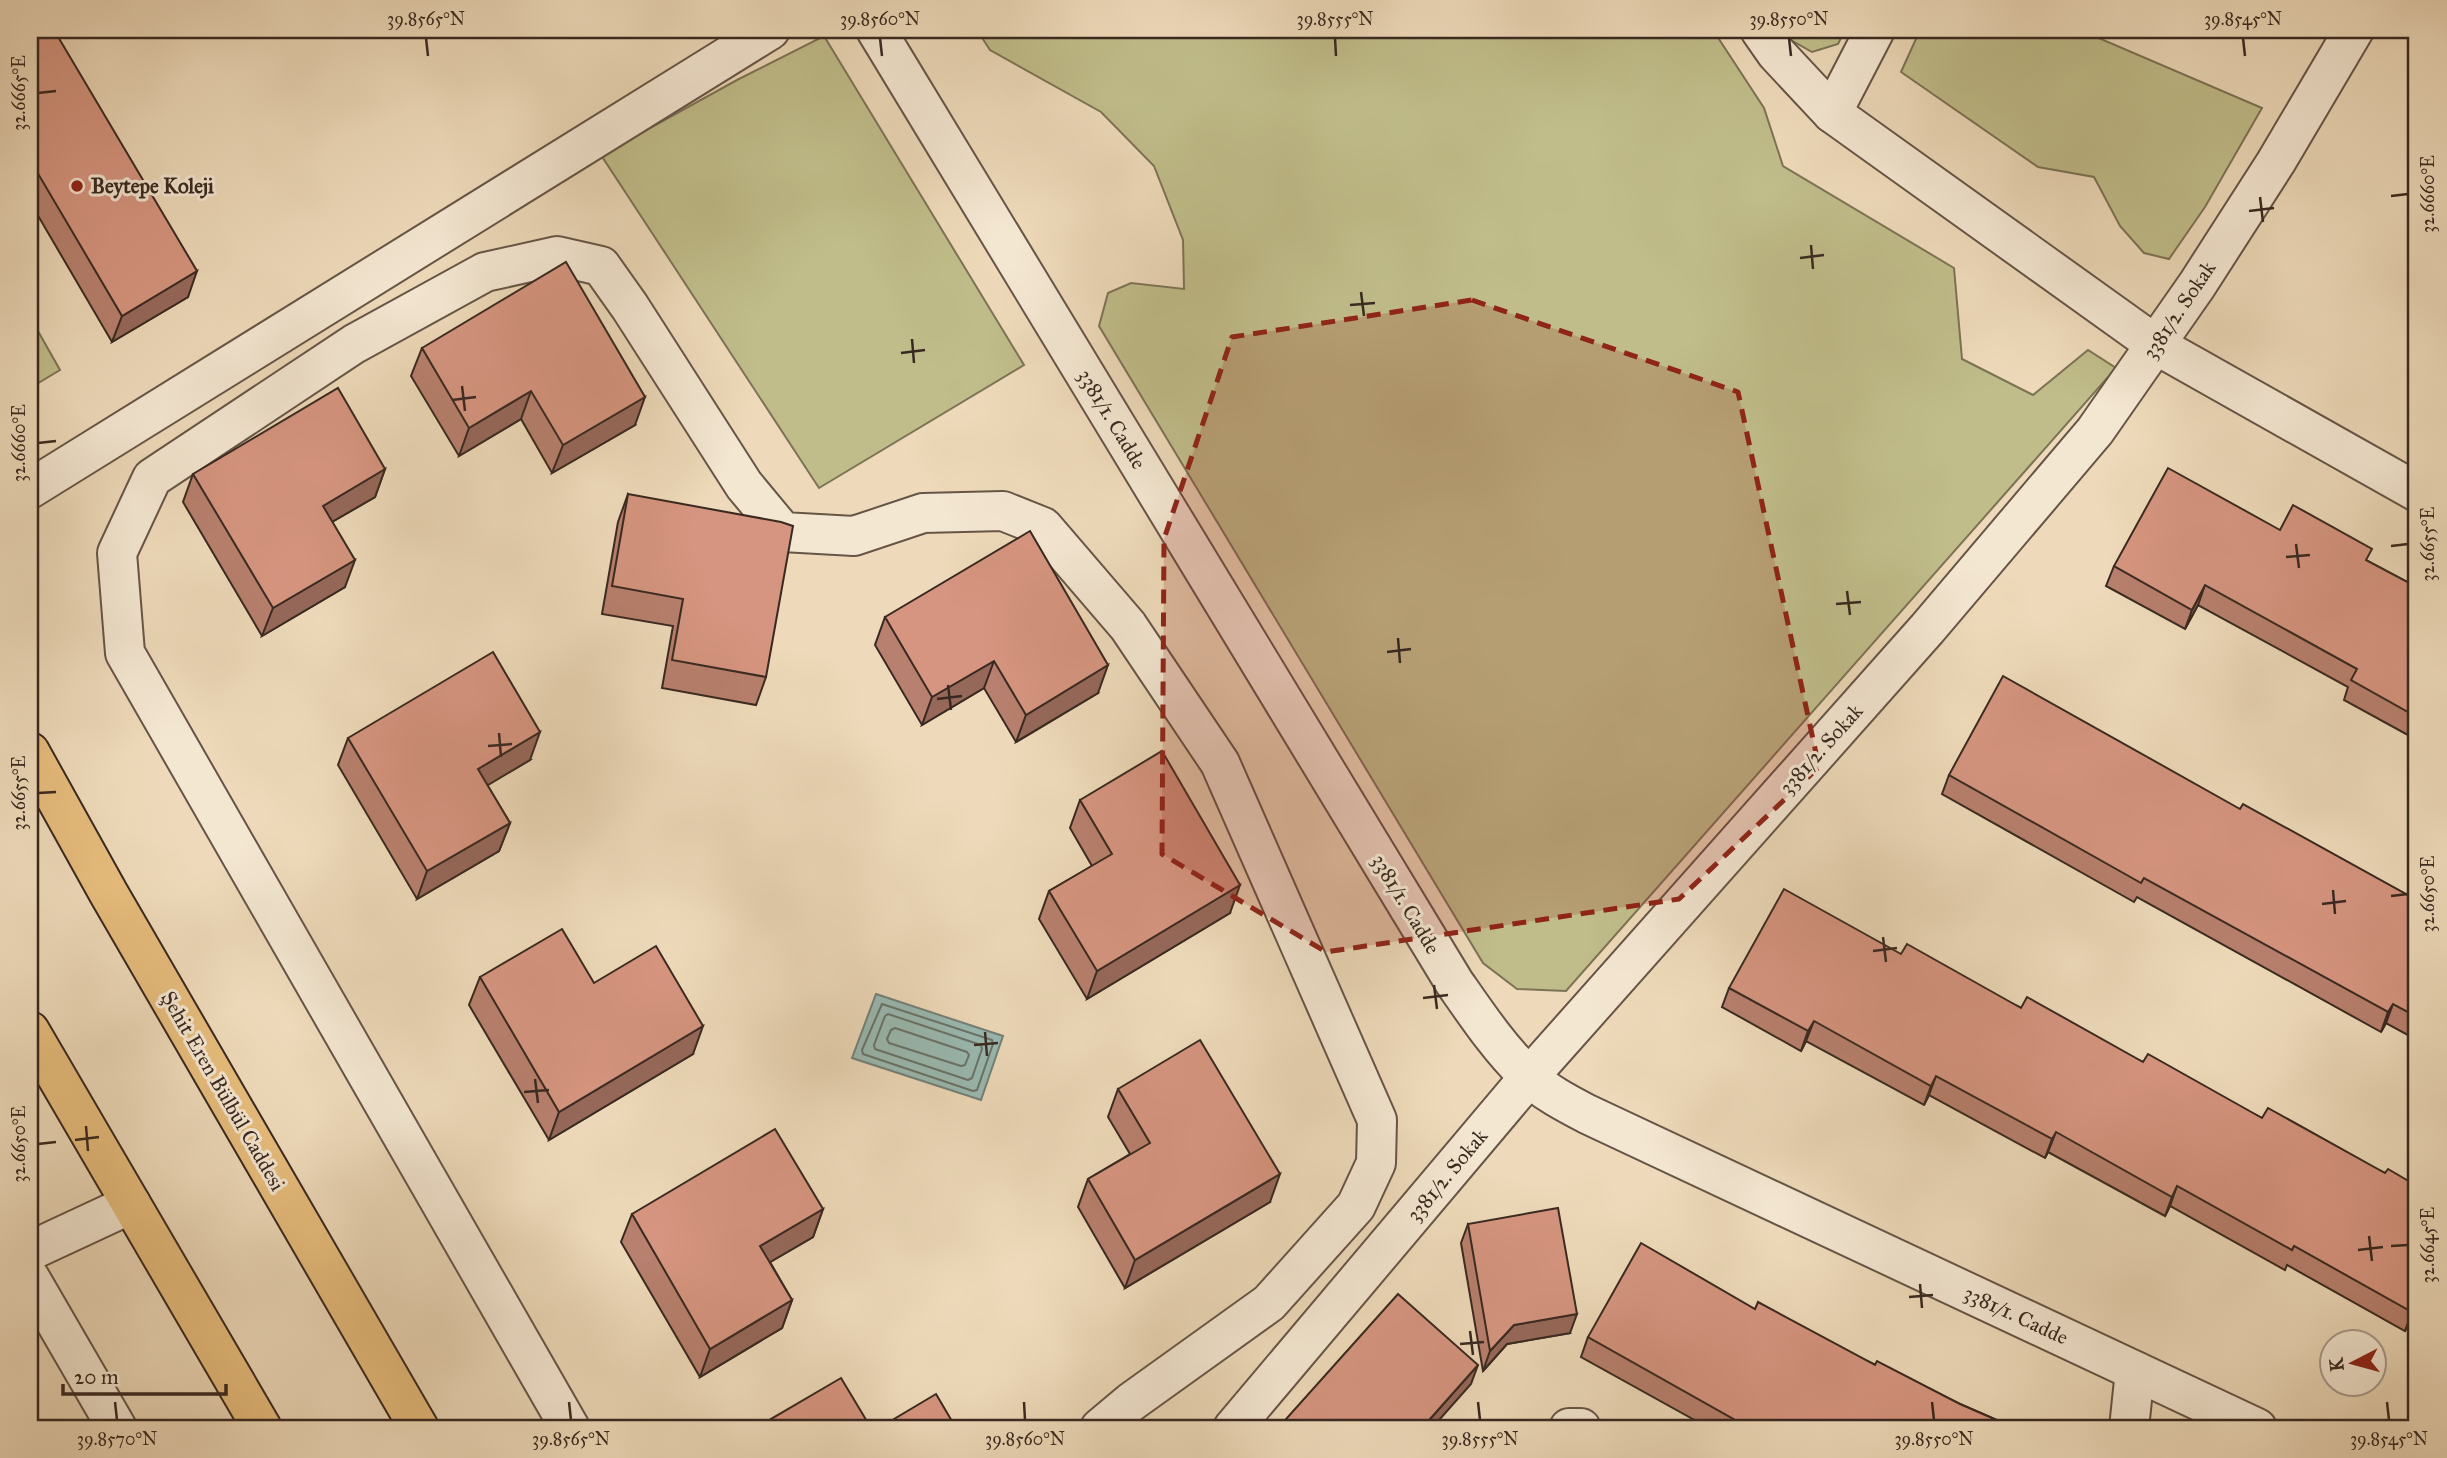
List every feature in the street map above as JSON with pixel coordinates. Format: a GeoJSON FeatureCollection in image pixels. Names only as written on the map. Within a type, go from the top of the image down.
{"type":"FeatureCollection","features":[{"type":"Feature","properties":{"kind":"main road","name":"Şehit Eren Bülbül Caddesi"},"geometry":{"type":"LineString","coordinates":[[30,752],[109,894],[419,1428]]}},
{"type":"Feature","properties":{"kind":"main road"},"geometry":{"type":"LineString","coordinates":[[30,1031],[262,1428]]}},
{"type":"Feature","properties":{"kind":"street"},"geometry":{"type":"LineString","coordinates":[[30,489],[770,30]]}},
{"type":"Feature","properties":{"kind":"street","name":"3381/1. Cadde"},"geometry":{"type":"LineString","coordinates":[[876,30],[1454,982],[1505,1052],[1529,1077],[1587,1114],[2257,1428]]}},
{"type":"Feature","properties":{"kind":"street"},"geometry":{"type":"LineString","coordinates":[[1760,30],[1776,52],[1832,113],[2156,345],[2417,492]]}},
{"type":"Feature","properties":{"kind":"street"},"geometry":{"type":"LineString","coordinates":[[1832,113],[1875,30]]}},
{"type":"Feature","properties":{"kind":"street","name":"3381/2. Sokak"},"geometry":{"type":"LineString","coordinates":[[1233,1428],[1529,1077],[1952,600],[2095,431],[2156,345],[2276,162],[2354,30]]}},
{"type":"Feature","properties":{"kind":"street"},"geometry":{"type":"LineString","coordinates":[[570,1428],[125,653],[117,552],[152,478],[354,344],[437,298],[485,272],[557,256],[601,266],[744,485],[783,532],[854,536],[923,513],[1003,511],[1043,527],[1128,626],[1220,763],[1377,1120],[1377,1163],[1356,1206],[1269,1304],[1131,1402],[1100,1428]]}},
{"type":"Feature","properties":{"kind":"street"},"geometry":{"type":"LineString","coordinates":[[30,1251],[131,1204]]}},
{"type":"Feature","properties":{"kind":"street"},"geometry":{"type":"LineString","coordinates":[[30,1278],[117,1428]]}},
{"type":"Feature","properties":{"kind":"street"},"geometry":{"type":"LineString","coordinates":[[2129,1428],[2135,1371]]}},
{"type":"Feature","properties":{"kind":"street"},"geometry":{"type":"LineString","coordinates":[[1569,1428],[1581,1428]]}},
{"type":"Feature","properties":{"kind":"highlighted area"},"geometry":{"type":"Polygon","coordinates":[[[1472,300],[1738,392],[1819,767],[1679,899],[1326,952],[1162,854],[1164,539],[1232,337],[1472,300]]]}},
{"type":"Feature","properties":{"kind":"shaded area"},"geometry":{"type":"Polygon","coordinates":[[[977,30],[1713,30],[1764,108],[1783,166],[1954,268],[1962,359],[2033,395],[2088,350],[2116,368],[1566,991],[1517,989],[1483,963],[1099,326],[1108,293],[1131,283],[1184,289],[1183,240],[1154,166],[1101,112],[990,50],[977,30]]]}},
{"type":"Feature","properties":{"kind":"shaded area"},"geometry":{"type":"Polygon","coordinates":[[[1781,30],[1845,30],[1838,44],[1812,52],[1789,39],[1781,30]]]}},
{"type":"Feature","properties":{"kind":"shaded area"},"geometry":{"type":"Polygon","coordinates":[[[1920,30],[2080,30],[2262,108],[2205,207],[2169,259],[2144,253],[2120,226],[2094,177],[2038,167],[1901,72],[1920,30]]]}},
{"type":"Feature","properties":{"kind":"shaded area"},"geometry":{"type":"Polygon","coordinates":[[[824,36],[1024,365],[819,488],[601,155],[737,80],[824,36]]]}},
{"type":"Feature","properties":{"kind":"shaded area"},"geometry":{"type":"Polygon","coordinates":[[[30,317],[60,370],[30,388],[30,317]]]}},
{"type":"Feature","properties":{"kind":"water"},"geometry":{"type":"Polygon","coordinates":[[[876,994],[1003,1036],[981,1100],[852,1058],[876,994]]]}},
{"type":"Feature","properties":{"kind":"building"},"geometry":{"type":"Polygon","coordinates":[[[30,30],[54,30],[197,271],[122,316],[30,160],[30,30]]]}},
{"type":"Feature","properties":{"kind":"building"},"geometry":{"type":"Polygon","coordinates":[[[566,262],[645,397],[563,445],[531,391],[469,428],[422,348],[566,262]]]}},
{"type":"Feature","properties":{"kind":"building"},"geometry":{"type":"Polygon","coordinates":[[[338,388],[385,469],[323,506],[355,560],[273,608],[193,474],[338,388]]]}},
{"type":"Feature","properties":{"kind":"building"},"geometry":{"type":"Polygon","coordinates":[[[2168,468],[2280,530],[2293,505],[2372,549],[2366,560],[2417,587],[2417,717],[2351,680],[2357,669],[2205,585],[2192,610],[2114,566],[2168,468]]]}},
{"type":"Feature","properties":{"kind":"building"},"geometry":{"type":"Polygon","coordinates":[[[628,494],[793,526],[766,677],[672,660],[683,599],[612,586],[628,494]]]}},
{"type":"Feature","properties":{"kind":"building"},"geometry":{"type":"Polygon","coordinates":[[[1030,531],[1108,665],[1026,715],[994,661],[932,697],[885,617],[1030,531]]]}},
{"type":"Feature","properties":{"kind":"building"},"geometry":{"type":"Polygon","coordinates":[[[493,652],[540,732],[478,769],[510,823],[427,871],[348,738],[493,652]]]}},
{"type":"Feature","properties":{"kind":"building"},"geometry":{"type":"Polygon","coordinates":[[[2003,676],[2240,809],[2243,804],[2417,900],[2417,1017],[2393,1004],[2388,1012],[2144,878],[2141,883],[1949,775],[2003,676]]]}},
{"type":"Feature","properties":{"kind":"building"},"geometry":{"type":"Polygon","coordinates":[[[1162,751],[1240,885],[1097,971],[1049,891],[1112,854],[1080,800],[1162,751]]]}},
{"type":"Feature","properties":{"kind":"building"},"geometry":{"type":"Polygon","coordinates":[[[1784,889],[1901,954],[1907,944],[2021,1008],[2027,997],[2143,1062],[2148,1054],[2262,1118],[2268,1108],[2385,1173],[2388,1169],[2417,1186],[2417,1304],[2412,1312],[2294,1246],[2292,1250],[2177,1186],[2172,1197],[2056,1132],[2052,1139],[1936,1076],[1931,1086],[1814,1021],[1808,1031],[1729,988],[1784,889]]]}},
{"type":"Feature","properties":{"kind":"building"},"geometry":{"type":"Polygon","coordinates":[[[562,929],[594,983],[656,946],[703,1026],[559,1112],[480,977],[562,929]]]}},
{"type":"Feature","properties":{"kind":"building"},"geometry":{"type":"Polygon","coordinates":[[[1200,1040],[1280,1174],[1135,1260],[1088,1179],[1150,1143],[1118,1089],[1200,1040]]]}},
{"type":"Feature","properties":{"kind":"building"},"geometry":{"type":"Polygon","coordinates":[[[775,1129],[823,1209],[760,1246],[792,1300],[710,1349],[632,1214],[775,1129]]]}},
{"type":"Feature","properties":{"kind":"building"},"geometry":{"type":"Polygon","coordinates":[[[1558,1208],[1577,1314],[1514,1325],[1490,1351],[1468,1224],[1558,1208]]]}},
{"type":"Feature","properties":{"kind":"building"},"geometry":{"type":"Polygon","coordinates":[[[1641,1243],[1755,1309],[1758,1302],[1875,1365],[1877,1361],[1960,1404],[2015,1428],[1731,1428],[1735,1420],[1588,1337],[1641,1243]]]}},
{"type":"Feature","properties":{"kind":"building"},"geometry":{"type":"Polygon","coordinates":[[[1398,1294],[1478,1365],[1422,1428],[1278,1428],[1398,1294]]]}},
{"type":"Feature","properties":{"kind":"building"},"geometry":{"type":"Polygon","coordinates":[[[841,1378],[871,1428],[759,1426],[841,1378]]]}},
{"type":"Feature","properties":{"kind":"building"},"geometry":{"type":"Polygon","coordinates":[[[936,1394],[956,1428],[879,1428],[936,1394]]]}},
{"type":"Feature","properties":{"kind":"building"},"geometry":{"type":"Polygon","coordinates":[[[30,1410],[41,1428],[30,1428],[30,1410]]]}},
{"type":"Feature","properties":{"kind":"place","name":"Beytepe Koleji"},"geometry":{"type":"Point","coordinates":[77,186]}}]}
